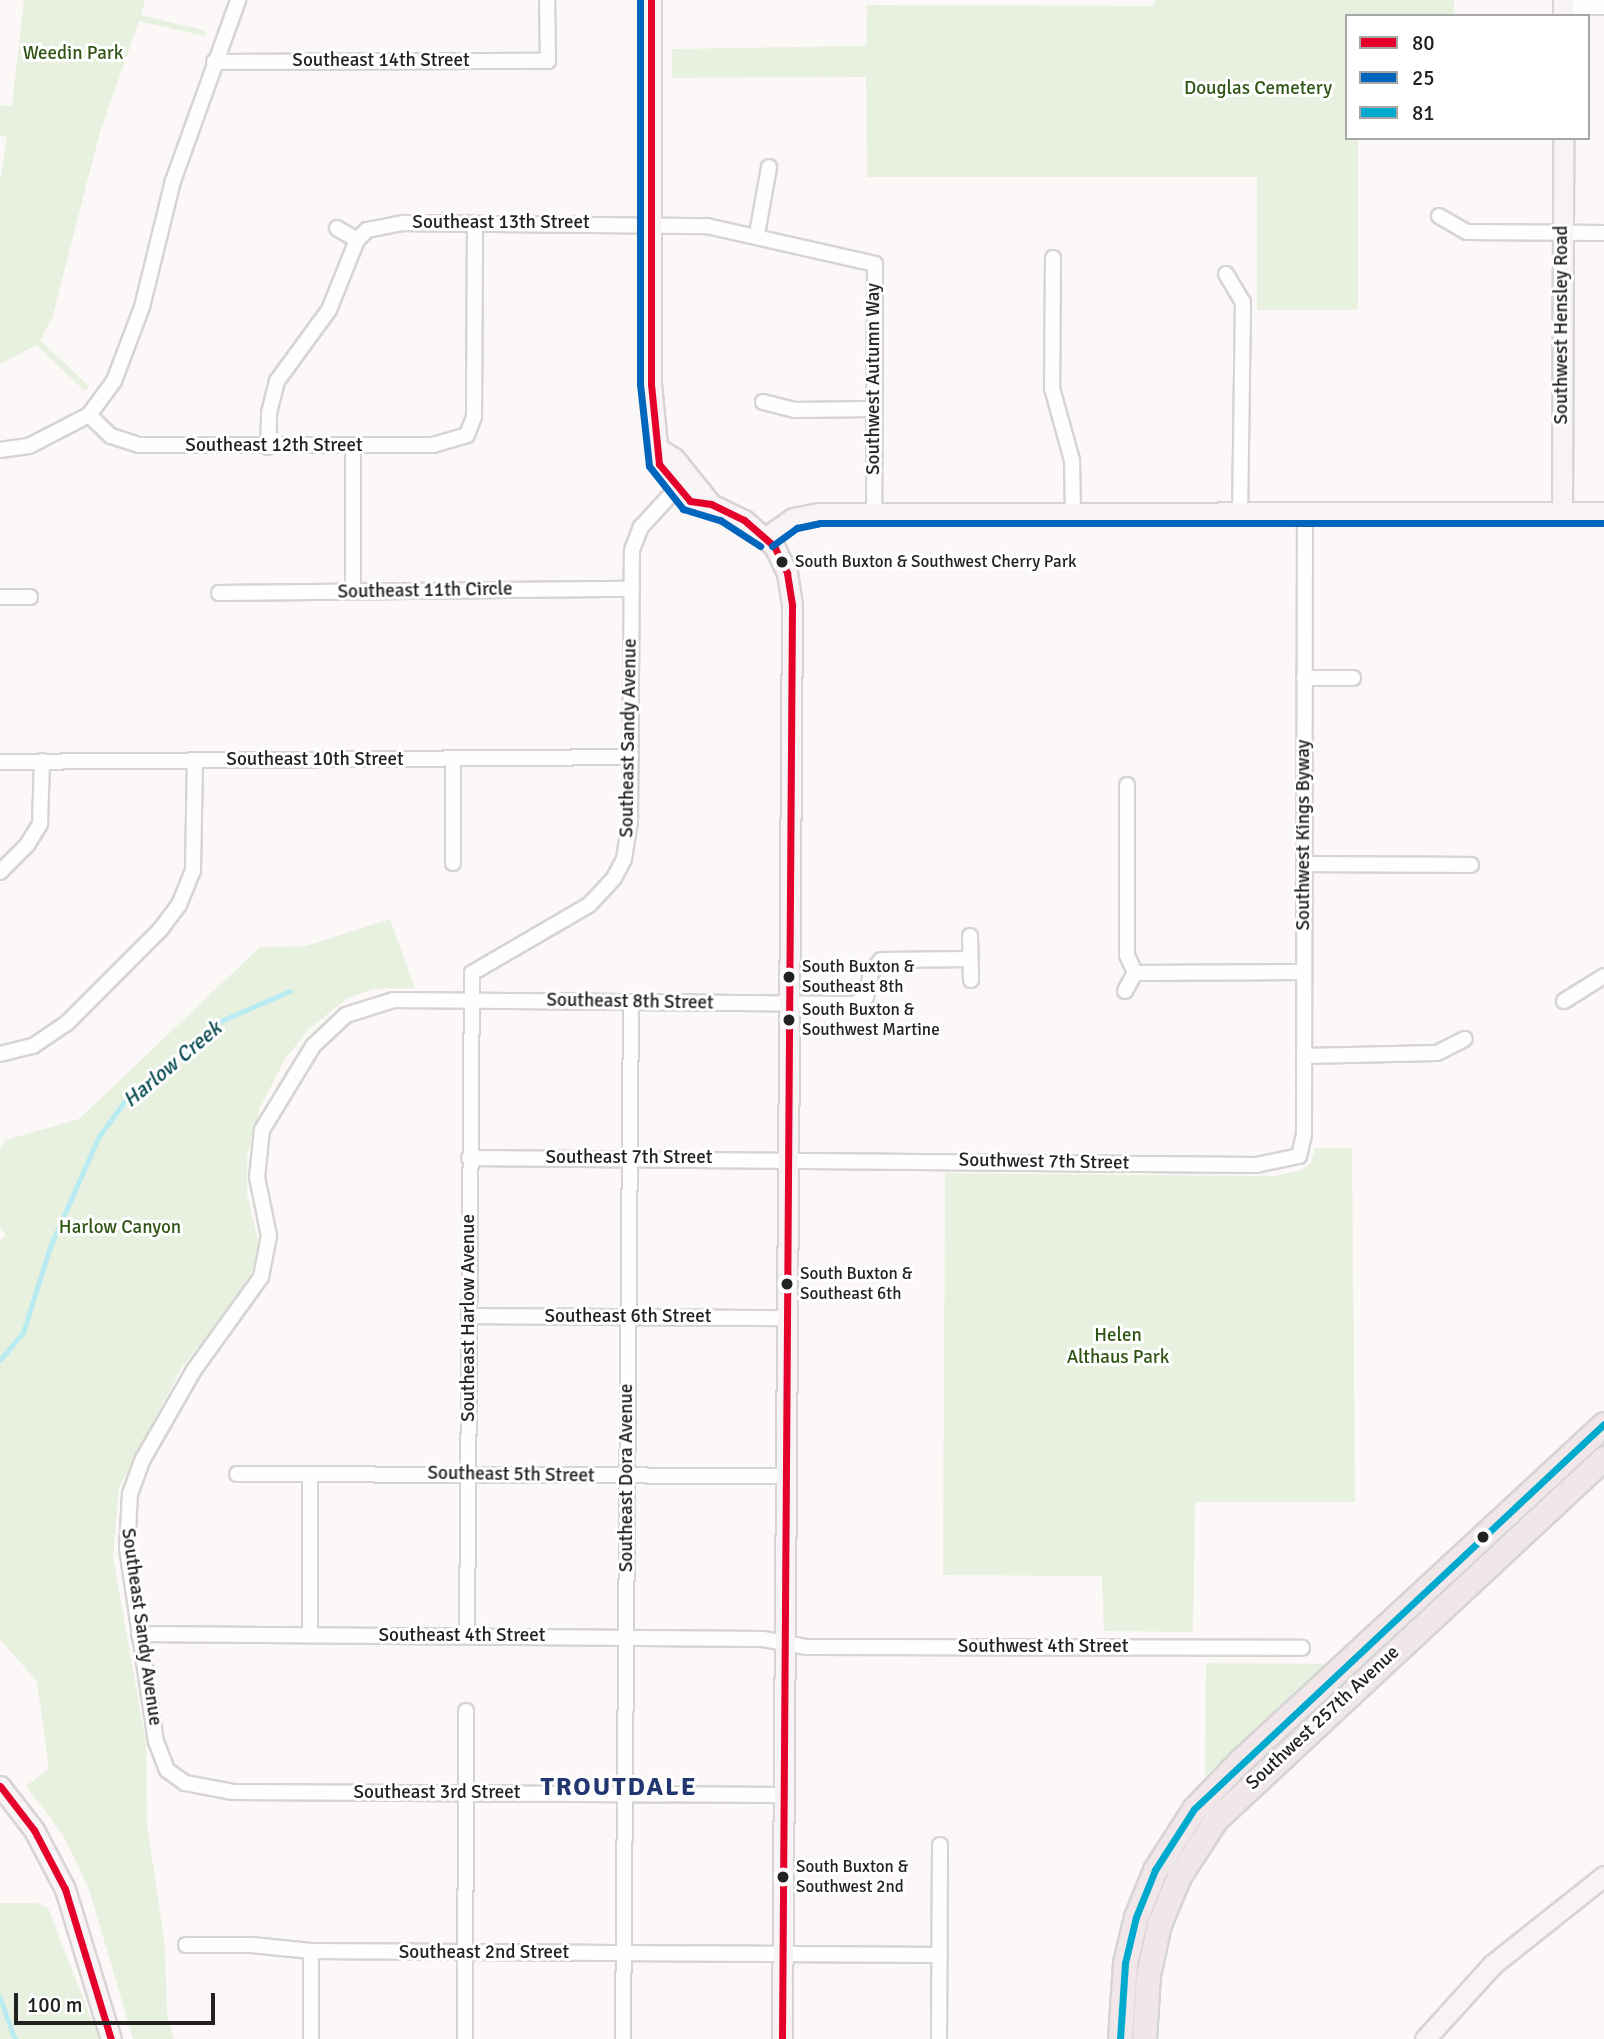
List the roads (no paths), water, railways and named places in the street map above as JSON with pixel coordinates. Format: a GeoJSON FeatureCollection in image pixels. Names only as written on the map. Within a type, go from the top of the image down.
{"type":"FeatureCollection","features":[{"type":"Feature","properties":{"kind":"main road"},"geometry":{"type":"LineString","coordinates":[[651,0],[652,409],[661,450],[659,464],[676,489],[698,505],[711,504]]}},
{"type":"Feature","properties":{"kind":"main road","name":"Southwest Hensley Road"},"geometry":{"type":"LineString","coordinates":[[1562,512],[1563,140]]}},
{"type":"Feature","properties":{"kind":"main road"},"geometry":{"type":"LineString","coordinates":[[661,450],[674,458],[711,504],[766,537],[787,573],[792,606],[782,2039]]}},
{"type":"Feature","properties":{"kind":"main road"},"geometry":{"type":"LineString","coordinates":[[766,537],[783,523],[805,514],[1604,512]]}},
{"type":"Feature","properties":{"kind":"main road","name":"Southwest 257th Avenue"},"geometry":{"type":"LineString","coordinates":[[1120,2039],[1125,1963],[1136,1917],[1155,1870],[1194,1809],[1604,1424]]}},
{"type":"Feature","properties":{"kind":"main road","name":"Southwest 257th Avenue"},"geometry":{"type":"LineString","coordinates":[[1144,2039],[1148,1975],[1159,1924],[1179,1876],[1216,1819],[1604,1458]]}},
{"type":"Feature","properties":{"kind":"main road"},"geometry":{"type":"LineString","coordinates":[[0,1786],[34,1830],[65,1889],[111,2039]]}},
{"type":"Feature","properties":{"kind":"main road"},"geometry":{"type":"LineString","coordinates":[[1426,2039],[1492,1965],[1604,1876]]}},
{"type":"Feature","properties":{"kind":"street"},"geometry":{"type":"LineString","coordinates":[[0,450],[29,446],[89,415],[114,381],[132,343],[173,181],[238,0]]}},
{"type":"Feature","properties":{"kind":"street","name":"Southeast 14th Street"},"geometry":{"type":"LineString","coordinates":[[214,62],[548,61],[547,0]]}},
{"type":"Feature","properties":{"kind":"street"},"geometry":{"type":"LineString","coordinates":[[1563,7],[1604,7]]}},
{"type":"Feature","properties":{"kind":"street"},"geometry":{"type":"LineString","coordinates":[[757,234],[769,167]]}},
{"type":"Feature","properties":{"kind":"street"},"geometry":{"type":"LineString","coordinates":[[1439,216],[1467,232],[1604,233]]}},
{"type":"Feature","properties":{"kind":"street","name":"Southeast 13th Street"},"geometry":{"type":"LineString","coordinates":[[357,240],[382,225],[651,223]]}},
{"type":"Feature","properties":{"kind":"street","name":"Southwest Autumn Way"},"geometry":{"type":"LineString","coordinates":[[651,223],[757,234],[875,264],[874,512]]}},
{"type":"Feature","properties":{"kind":"street","name":"Southeast 12th Street"},"geometry":{"type":"LineString","coordinates":[[89,415],[111,436],[126,443],[268,447],[433,445],[473,438],[475,224]]}},
{"type":"Feature","properties":{"kind":"street"},"geometry":{"type":"LineString","coordinates":[[268,447],[269,413],[277,381],[334,302],[357,240],[337,228]]}},
{"type":"Feature","properties":{"kind":"street"},"geometry":{"type":"LineString","coordinates":[[1053,258],[1052,388],[1072,460],[1073,512]]}},
{"type":"Feature","properties":{"kind":"street"},"geometry":{"type":"LineString","coordinates":[[1226,274],[1243,302],[1240,512]]}},
{"type":"Feature","properties":{"kind":"street"},"geometry":{"type":"LineString","coordinates":[[763,402],[794,410],[874,409]]}},
{"type":"Feature","properties":{"kind":"street"},"geometry":{"type":"LineString","coordinates":[[353,446],[353,592]]}},
{"type":"Feature","properties":{"kind":"street","name":"Southeast Sandy Avenue"},"geometry":{"type":"LineString","coordinates":[[176,1779],[159,1752],[139,1634],[127,1549],[130,1494],[143,1459],[194,1370],[261,1277],[269,1236],[257,1165],[270,1111],[313,1046],[346,1014],[386,1001],[471,1001],[477,967],[518,950],[589,905],[614,878],[628,843],[632,589],[636,536],[676,489]]}},
{"type":"Feature","properties":{"kind":"street","name":"Southwest Kings Byway"},"geometry":{"type":"LineString","coordinates":[[1299,1156],[1304,1056],[1305,512]]}},
{"type":"Feature","properties":{"kind":"street","name":"Southeast 11th Circle"},"geometry":{"type":"LineString","coordinates":[[219,593],[632,589]]}},
{"type":"Feature","properties":{"kind":"street"},"geometry":{"type":"LineString","coordinates":[[0,597],[30,597]]}},
{"type":"Feature","properties":{"kind":"street"},"geometry":{"type":"LineString","coordinates":[[1304,678],[1353,678]]}},
{"type":"Feature","properties":{"kind":"street","name":"Southeast 10th Street"},"geometry":{"type":"LineString","coordinates":[[0,762],[631,757]]}},
{"type":"Feature","properties":{"kind":"street"},"geometry":{"type":"LineString","coordinates":[[453,759],[453,863]]}},
{"type":"Feature","properties":{"kind":"street"},"geometry":{"type":"LineString","coordinates":[[0,1054],[33,1046],[58,1030],[160,930],[179,905],[193,872],[195,760]]}},
{"type":"Feature","properties":{"kind":"street"},"geometry":{"type":"LineString","coordinates":[[0,872],[27,845],[40,824],[42,761]]}},
{"type":"Feature","properties":{"kind":"street"},"geometry":{"type":"LineString","coordinates":[[1127,785],[1127,955],[1135,973]]}},
{"type":"Feature","properties":{"kind":"street"},"geometry":{"type":"LineString","coordinates":[[1304,864],[1471,865]]}},
{"type":"Feature","properties":{"kind":"street"},"geometry":{"type":"LineString","coordinates":[[970,936],[971,980]]}},
{"type":"Feature","properties":{"kind":"street","name":"Southeast 8th Street"},"geometry":{"type":"LineString","coordinates":[[471,1001],[790,1004],[861,1002],[869,992],[875,964],[881,960],[970,959]]}},
{"type":"Feature","properties":{"kind":"street"},"geometry":{"type":"LineString","coordinates":[[1135,973],[1303,972]]}},
{"type":"Feature","properties":{"kind":"street"},"geometry":{"type":"LineString","coordinates":[[1125,991],[1135,973]]}},
{"type":"Feature","properties":{"kind":"street"},"geometry":{"type":"LineString","coordinates":[[1564,1001],[1604,976]]}},
{"type":"Feature","properties":{"kind":"street","name":"Southeast Harlow Avenue"},"geometry":{"type":"LineString","coordinates":[[467,1636],[471,1001]]}},
{"type":"Feature","properties":{"kind":"street","name":"Southeast Dora Avenue"},"geometry":{"type":"LineString","coordinates":[[623,2039],[631,1002]]}},
{"type":"Feature","properties":{"kind":"street"},"geometry":{"type":"LineString","coordinates":[[1304,1056],[1437,1053],[1465,1039]]}},
{"type":"Feature","properties":{"kind":"street","name":"Southwest 7th Street"},"geometry":{"type":"LineString","coordinates":[[788,1158],[1256,1165],[1299,1156]]}},
{"type":"Feature","properties":{"kind":"street","name":"Southeast 7th Street"},"geometry":{"type":"LineString","coordinates":[[469,1158],[788,1158]]}},
{"type":"Feature","properties":{"kind":"street","name":"Southeast 6th Street"},"geometry":{"type":"LineString","coordinates":[[469,1316],[787,1318]]}},
{"type":"Feature","properties":{"kind":"street","name":"Southeast 5th Street"},"geometry":{"type":"LineString","coordinates":[[237,1474],[786,1476]]}},
{"type":"Feature","properties":{"kind":"street"},"geometry":{"type":"LineString","coordinates":[[310,1474],[310,1635]]}},
{"type":"Feature","properties":{"kind":"street","name":"Southeast 4th Street"},"geometry":{"type":"LineString","coordinates":[[139,1634],[626,1637],[785,1642]]}},
{"type":"Feature","properties":{"kind":"street","name":"Southwest 4th Street"},"geometry":{"type":"LineString","coordinates":[[785,1642],[807,1647],[1302,1648]]}},
{"type":"Feature","properties":{"kind":"street"},"geometry":{"type":"LineString","coordinates":[[465,2039],[466,1711]]}},
{"type":"Feature","properties":{"kind":"street","name":"Southeast 3rd Street"},"geometry":{"type":"LineString","coordinates":[[176,1779],[199,1788],[233,1792],[784,1795]]}},
{"type":"Feature","properties":{"kind":"street"},"geometry":{"type":"LineString","coordinates":[[939,2039],[940,1845]]}},
{"type":"Feature","properties":{"kind":"street","name":"Southeast 2nd Street"},"geometry":{"type":"LineString","coordinates":[[187,1945],[253,1945],[311,1951],[940,1955]]}},
{"type":"Feature","properties":{"kind":"street"},"geometry":{"type":"LineString","coordinates":[[311,1951],[311,2039]]}},
{"type":"Feature","properties":{"kind":"waterway","name":"Harlow Creek"},"geometry":{"type":"LineString","coordinates":[[0,1360],[23,1333],[50,1247],[99,1136],[125,1101],[221,1021],[290,991]]}},
{"type":"Feature","properties":{"kind":"waterway"},"geometry":{"type":"LineString","coordinates":[[0,1997],[15,2039]]}},
{"type":"Feature","properties":{"kind":"place","name":"South Buxton & Southwest Cherry Park"},"geometry":{"type":"Point","coordinates":[782,562]}},
{"type":"Feature","properties":{"kind":"place","name":"South Buxton & Southeast 8th"},"geometry":{"type":"Point","coordinates":[789,977]}},
{"type":"Feature","properties":{"kind":"place","name":"South Buxton & Southwest Martine"},"geometry":{"type":"Point","coordinates":[789,1020]}},
{"type":"Feature","properties":{"kind":"place","name":"South Buxton & Southeast 6th"},"geometry":{"type":"Point","coordinates":[787,1284]}},
{"type":"Feature","properties":{"kind":"place","name":"South Buxton & Southwest 2nd"},"geometry":{"type":"Point","coordinates":[783,1877]}},
{"type":"Feature","properties":{"kind":"district","name":"TROUTDALE"},"geometry":{"type":"Point","coordinates":[619,1788]}},
{"type":"Feature","properties":{"kind":"park label","name":"Weedin Park"},"geometry":{"type":"Point","coordinates":[73,54]}},
{"type":"Feature","properties":{"kind":"park label","name":"Douglas Cemetery"},"geometry":{"type":"Point","coordinates":[1258,89]}},
{"type":"Feature","properties":{"kind":"park label","name":"Harlow Canyon"},"geometry":{"type":"Point","coordinates":[120,1228]}},
{"type":"Feature","properties":{"kind":"park label","name":"Helen Althaus Park"},"geometry":{"type":"Point","coordinates":[1118,1347]}}]}
